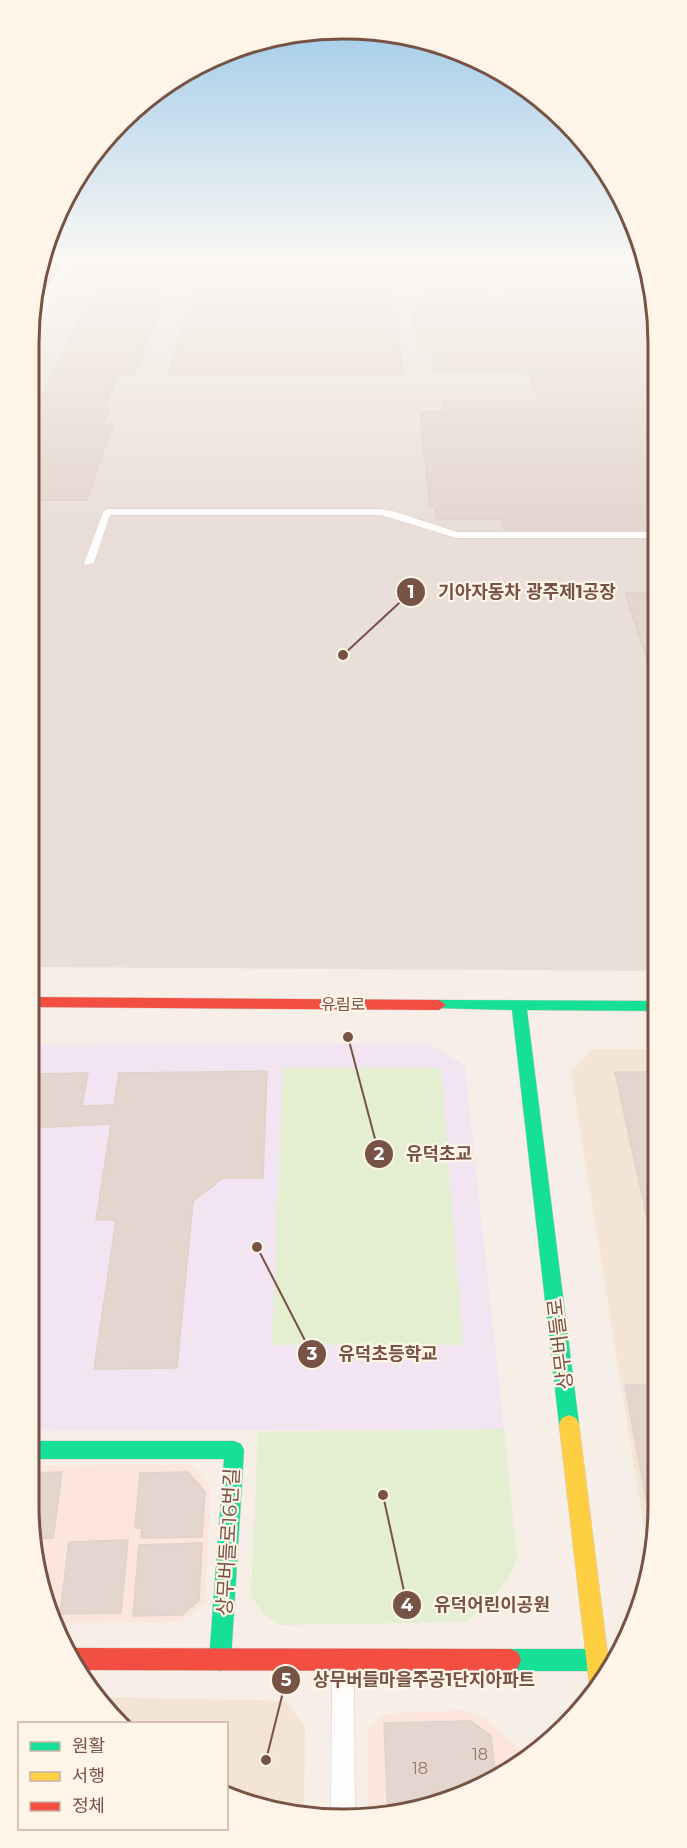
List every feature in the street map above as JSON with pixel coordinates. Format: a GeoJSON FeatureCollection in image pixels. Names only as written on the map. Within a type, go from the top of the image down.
{"type":"FeatureCollection","features":[{"type":"Feature","properties":{"kind":"street","name":"유림로"},"geometry":{"type":"LineString","coordinates":[[39,1002],[648,1006]]}},
{"type":"Feature","properties":{"kind":"street","name":"상무버들로"},"geometry":{"type":"LineString","coordinates":[[519,1005],[605,1659]]}},
{"type":"Feature","properties":{"kind":"street","name":"상무버들로16번길"},"geometry":{"type":"LineString","coordinates":[[39,1450],[234,1450],[220,1660]]}},
{"type":"Feature","properties":{"kind":"street"},"geometry":{"type":"LineString","coordinates":[[81,1659],[605,1659]]}},
{"type":"Feature","properties":{"kind":"lane"},"geometry":{"type":"LineString","coordinates":[[89,563],[107,512],[381,512],[456,535],[648,535]]}},
{"type":"Feature","properties":{"kind":"lane"},"geometry":{"type":"LineString","coordinates":[[343,1660],[343,1809]]}},
{"type":"Feature","properties":{"kind":"shaded area"},"geometry":{"type":"Polygon","coordinates":[[[39,350],[648,350],[648,971],[39,967],[39,350]]]}},
{"type":"Feature","properties":{"kind":"shaded area"},"geometry":{"type":"Polygon","coordinates":[[[428,1043],[465,1066],[504,1429],[39,1431],[39,1045],[428,1043]]]}},
{"type":"Feature","properties":{"kind":"shaded area"},"geometry":{"type":"Polygon","coordinates":[[[592,1049],[648,1049],[648,1504],[646,1538],[571,1072],[592,1049]]]}},
{"type":"Feature","properties":{"kind":"shaded area"},"geometry":{"type":"Polygon","coordinates":[[[191,1464],[211,1489],[205,1603],[181,1622],[63,1623],[45,1564],[40,1524],[39,1466],[191,1464]]]}},
{"type":"Feature","properties":{"kind":"shaded area"},"geometry":{"type":"Polygon","coordinates":[[[108,1697],[286,1701],[305,1728],[304,1806],[265,1799],[228,1786],[228,1722],[130,1722],[108,1697]]]}},
{"type":"Feature","properties":{"kind":"shaded area"},"geometry":{"type":"Polygon","coordinates":[[[462,1710],[483,1718],[519,1749],[520,1753],[478,1778],[441,1793],[403,1803],[368,1808],[368,1730],[385,1714],[462,1710]]]}},
{"type":"Feature","properties":{"kind":"green space"},"geometry":{"type":"Polygon","coordinates":[[[283,1068],[441,1068],[463,1345],[272,1345],[283,1068]]]}},
{"type":"Feature","properties":{"kind":"green space"},"geometry":{"type":"Polygon","coordinates":[[[504,1429],[517,1558],[507,1580],[490,1600],[466,1622],[281,1625],[264,1615],[251,1596],[258,1432],[504,1429]]]}},
{"type":"Feature","properties":{"kind":"building"},"geometry":{"type":"Polygon","coordinates":[[[65,350],[144,350],[135,374],[118,374],[104,409],[109,409],[105,421],[39,421],[39,403],[65,350]]]}},
{"type":"Feature","properties":{"kind":"building"},"geometry":{"type":"Polygon","coordinates":[[[176,350],[400,350],[402,374],[169,374],[176,350]]]}},
{"type":"Feature","properties":{"kind":"building"},"geometry":{"type":"Polygon","coordinates":[[[432,350],[648,350],[648,529],[504,529],[502,519],[436,519],[435,507],[430,507],[420,412],[445,412],[443,402],[538,402],[529,373],[534,373],[533,368],[435,371],[432,350]]]}},
{"type":"Feature","properties":{"kind":"building"},"geometry":{"type":"Polygon","coordinates":[[[39,424],[113,424],[87,500],[39,500],[39,424]]]}},
{"type":"Feature","properties":{"kind":"building"},"geometry":{"type":"Polygon","coordinates":[[[625,593],[648,593],[648,662],[625,593]]]}},
{"type":"Feature","properties":{"kind":"building"},"geometry":{"type":"Polygon","coordinates":[[[267,1071],[263,1178],[223,1178],[193,1201],[177,1368],[94,1369],[116,1220],[96,1220],[111,1124],[39,1127],[39,1074],[88,1073],[82,1106],[114,1105],[119,1073],[267,1071]]]}},
{"type":"Feature","properties":{"kind":"building"},"geometry":{"type":"Polygon","coordinates":[[[615,1072],[648,1072],[648,1222],[615,1072]]]}},
{"type":"Feature","properties":{"kind":"building"},"geometry":{"type":"Polygon","coordinates":[[[625,1385],[648,1385],[648,1508],[625,1385]]]}},
{"type":"Feature","properties":{"kind":"building"},"geometry":{"type":"Polygon","coordinates":[[[62,1472],[53,1538],[41,1539],[39,1473],[62,1472]]]}},
{"type":"Feature","properties":{"kind":"building"},"geometry":{"type":"Polygon","coordinates":[[[188,1472],[205,1492],[202,1537],[141,1538],[142,1528],[135,1528],[140,1473],[188,1472]]]}},
{"type":"Feature","properties":{"kind":"building"},"geometry":{"type":"Polygon","coordinates":[[[128,1540],[121,1613],[60,1614],[69,1542],[128,1540]]]}},
{"type":"Feature","properties":{"kind":"building"},"geometry":{"type":"Polygon","coordinates":[[[202,1543],[199,1601],[182,1615],[133,1616],[139,1545],[202,1543]]]}},
{"type":"Feature","properties":{"kind":"building"},"geometry":{"type":"Polygon","coordinates":[[[471,1721],[491,1736],[495,1769],[441,1793],[388,1805],[384,1723],[471,1721]]]}},
{"type":"Feature","properties":{"kind":"traffic: fast"},"geometry":{"type":"LineString","coordinates":[[439,1005],[648,1006]]}},
{"type":"Feature","properties":{"kind":"traffic: fast"},"geometry":{"type":"LineString","coordinates":[[519,1005],[569,1424]]}},
{"type":"Feature","properties":{"kind":"traffic: fast"},"geometry":{"type":"LineString","coordinates":[[39,1450],[234,1450],[220,1660]]}},
{"type":"Feature","properties":{"kind":"traffic: fast"},"geometry":{"type":"LineString","coordinates":[[510,1660],[597,1660]]}},
{"type":"Feature","properties":{"kind":"traffic: slow"},"geometry":{"type":"LineString","coordinates":[[569,1424],[599,1671]]}},
{"type":"Feature","properties":{"kind":"traffic: jam"},"geometry":{"type":"LineString","coordinates":[[39,1002],[439,1005]]}},
{"type":"Feature","properties":{"kind":"traffic: jam"},"geometry":{"type":"LineString","coordinates":[[81,1659],[510,1660]]}},
{"type":"Feature","properties":{"kind":"place","name":"기아자동차 광주제1공장"},"geometry":{"type":"Point","coordinates":[343,655]}},
{"type":"Feature","properties":{"kind":"place","name":"유덕초교"},"geometry":{"type":"Point","coordinates":[348,1037]}},
{"type":"Feature","properties":{"kind":"place","name":"유덕초등학교"},"geometry":{"type":"Point","coordinates":[257,1247]}},
{"type":"Feature","properties":{"kind":"place","name":"유덕어린이공원"},"geometry":{"type":"Point","coordinates":[383,1495]}},
{"type":"Feature","properties":{"kind":"place","name":"상무버들마을주공1단지아파트"},"geometry":{"type":"Point","coordinates":[266,1760]}}]}
